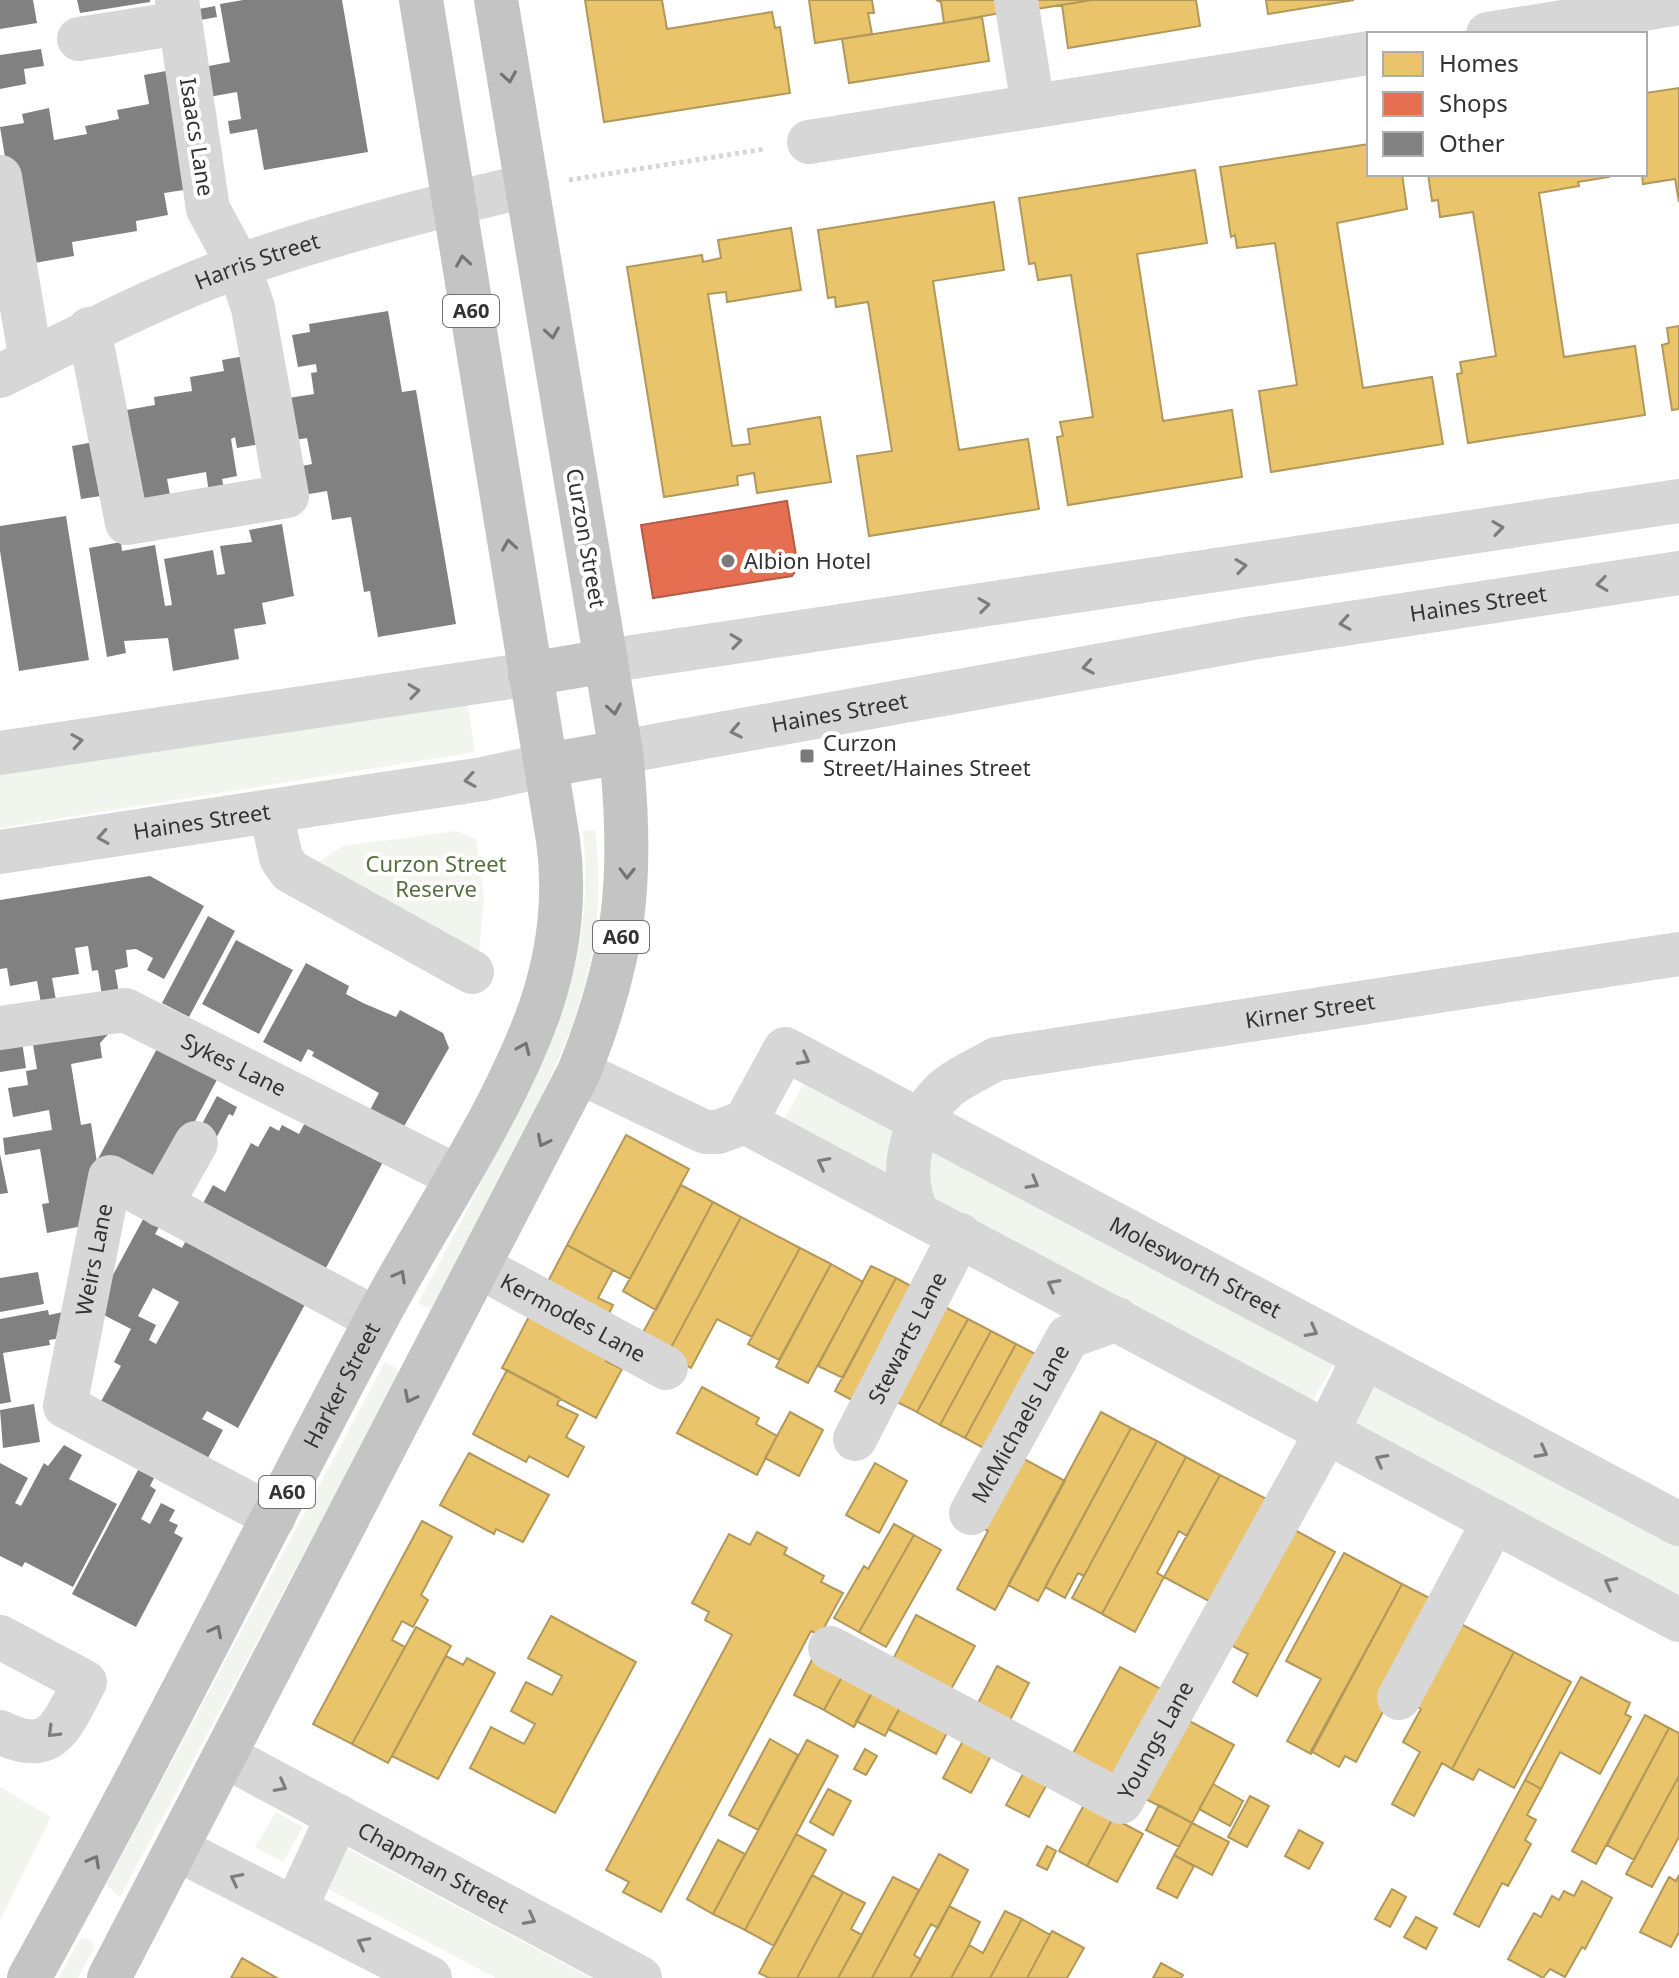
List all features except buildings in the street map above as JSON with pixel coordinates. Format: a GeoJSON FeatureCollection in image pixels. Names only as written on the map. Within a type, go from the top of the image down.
{"type":"FeatureCollection","features":[{"type":"Feature","properties":{"kind":"highway","name":"A60"},"geometry":{"type":"LineString","coordinates":[[421,0],[547,765]]}},
{"type":"Feature","properties":{"kind":"highway","name":"Curzon Street"},"geometry":{"type":"LineString","coordinates":[[496,0],[621,752],[627,846],[623,929],[607,997],[579,1072]]}},
{"type":"Feature","properties":{"kind":"highway"},"geometry":{"type":"LineString","coordinates":[[530,674],[606,661]]}},
{"type":"Feature","properties":{"kind":"highway","name":"Haines Street"},"geometry":{"type":"LineString","coordinates":[[547,765],[621,752]]}},
{"type":"Feature","properties":{"kind":"highway","name":"Harker Street"},"geometry":{"type":"LineString","coordinates":[[29,1978],[73,1900],[376,1319],[506,1085],[541,1005],[553,961],[563,875],[547,765]]}},
{"type":"Feature","properties":{"kind":"highway","name":"A60"},"geometry":{"type":"LineString","coordinates":[[109,1978],[579,1072]]}},
{"type":"Feature","properties":{"kind":"highway"},"geometry":{"type":"LineString","coordinates":[[376,1319],[436,1347]]}},
{"type":"Feature","properties":{"kind":"highway"},"geometry":{"type":"LineString","coordinates":[[73,1900],[133,1932]]}},
{"type":"Feature","properties":{"kind":"street"},"geometry":{"type":"LineString","coordinates":[[1016,0],[1033,106]]}},
{"type":"Feature","properties":{"kind":"street"},"geometry":{"type":"LineString","coordinates":[[1476,0],[1482,32]]}},
{"type":"Feature","properties":{"kind":"street"},"geometry":{"type":"LineString","coordinates":[[1500,32],[1674,4]]}},
{"type":"Feature","properties":{"kind":"street"},"geometry":{"type":"LineString","coordinates":[[79,39],[178,11]]}},
{"type":"Feature","properties":{"kind":"street","name":"Isaacs Lane"},"geometry":{"type":"LineString","coordinates":[[89,329],[127,523],[287,496],[253,308],[239,266],[208,209],[178,11]]}},
{"type":"Feature","properties":{"kind":"street"},"geometry":{"type":"LineString","coordinates":[[809,142],[1367,53]]}},
{"type":"Feature","properties":{"kind":"street"},"geometry":{"type":"LineString","coordinates":[[0,177],[16,368]]}},
{"type":"Feature","properties":{"kind":"street","name":"Harris Street"},"geometry":{"type":"LineString","coordinates":[[16,368],[89,329],[239,266],[453,203],[527,186]]}},
{"type":"Feature","properties":{"kind":"street"},"geometry":{"type":"LineString","coordinates":[[606,661],[1679,501]]}},
{"type":"Feature","properties":{"kind":"street","name":"Haines Street"},"geometry":{"type":"LineString","coordinates":[[621,752],[1252,638],[1679,573]]}},
{"type":"Feature","properties":{"kind":"street"},"geometry":{"type":"LineString","coordinates":[[0,753],[530,674]]}},
{"type":"Feature","properties":{"kind":"street","name":"Haines Street"},"geometry":{"type":"LineString","coordinates":[[0,852],[547,765]]}},
{"type":"Feature","properties":{"kind":"street"},"geometry":{"type":"LineString","coordinates":[[271,811],[281,858],[290,871],[472,972]]}},
{"type":"Feature","properties":{"kind":"street","name":"Kirner Street"},"geometry":{"type":"LineString","coordinates":[[934,1104],[996,1059],[1679,954]]}},
{"type":"Feature","properties":{"kind":"street","name":"Sykes Lane"},"geometry":{"type":"LineString","coordinates":[[0,1028],[125,1010],[456,1176]]}},
{"type":"Feature","properties":{"kind":"street","name":"Molesworth Street"},"geometry":{"type":"LineString","coordinates":[[745,1122],[785,1049],[934,1104],[1364,1358],[1679,1524]]}},
{"type":"Feature","properties":{"kind":"street"},"geometry":{"type":"LineString","coordinates":[[579,1072],[705,1132],[718,1132],[745,1122],[1679,1620]]}},
{"type":"Feature","properties":{"kind":"street"},"geometry":{"type":"LineString","coordinates":[[916,1211],[907,1165],[912,1141],[934,1104]]}},
{"type":"Feature","properties":{"kind":"street"},"geometry":{"type":"LineString","coordinates":[[161,1205],[196,1143]]}},
{"type":"Feature","properties":{"kind":"street","name":"Weirs Lane"},"geometry":{"type":"LineString","coordinates":[[274,1517],[65,1406],[110,1177],[376,1319]]}},
{"type":"Feature","properties":{"kind":"street","name":"Stewarts Lane"},"geometry":{"type":"LineString","coordinates":[[855,1439],[960,1235]]}},
{"type":"Feature","properties":{"kind":"street","name":"Kermodes Lane"},"geometry":{"type":"LineString","coordinates":[[480,1267],[666,1368]]}},
{"type":"Feature","properties":{"kind":"street","name":"McMichaels Lane"},"geometry":{"type":"LineString","coordinates":[[971,1513],[1068,1337],[1117,1319]]}},
{"type":"Feature","properties":{"kind":"street"},"geometry":{"type":"LineString","coordinates":[[1327,1432],[1364,1358]]}},
{"type":"Feature","properties":{"kind":"street","name":"Youngs Lane"},"geometry":{"type":"LineString","coordinates":[[830,1648],[1121,1802],[1327,1432]]}},
{"type":"Feature","properties":{"kind":"street"},"geometry":{"type":"LineString","coordinates":[[1399,1698],[1494,1521]]}},
{"type":"Feature","properties":{"kind":"street"},"geometry":{"type":"LineString","coordinates":[[0,1637],[85,1682],[57,1732],[47,1740],[25,1743],[0,1732]]}},
{"type":"Feature","properties":{"kind":"street","name":"Chapman Street"},"geometry":{"type":"LineString","coordinates":[[225,1756],[640,1978]]}},
{"type":"Feature","properties":{"kind":"street"},"geometry":{"type":"LineString","coordinates":[[295,1909],[338,1816]]}},
{"type":"Feature","properties":{"kind":"street"},"geometry":{"type":"LineString","coordinates":[[177,1849],[295,1909],[409,1973]]}},
{"type":"Feature","properties":{"kind":"path"},"geometry":{"type":"LineString","coordinates":[[527,186],[809,142]]}},
{"type":"Feature","properties":{"kind":"green space"},"geometry":{"type":"Polygon","coordinates":[[[467,700],[475,752],[0,828],[0,774],[467,700]]]}},
{"type":"Feature","properties":{"kind":"green space"},"geometry":{"type":"Polygon","coordinates":[[[595,830],[597,920],[590,961],[567,1039],[532,1116],[432,1309],[418,1303],[539,1068],[567,995],[583,919],[583,831],[595,830]]]}},
{"type":"Feature","properties":{"kind":"green space","name":"Curzon Street Reserve"},"geometry":{"type":"Polygon","coordinates":[[[456,831],[476,839],[484,898],[479,952],[317,863],[343,846],[456,831]]]}},
{"type":"Feature","properties":{"kind":"green space"},"geometry":{"type":"Polygon","coordinates":[[[806,1080],[1335,1361],[1310,1406],[781,1125],[806,1080]]]}},
{"type":"Feature","properties":{"kind":"green space"},"geometry":{"type":"Polygon","coordinates":[[[385,1362],[401,1372],[120,1897],[106,1885],[385,1362]]]}},
{"type":"Feature","properties":{"kind":"green space"},"geometry":{"type":"Polygon","coordinates":[[[1374,1382],[1679,1546],[1679,1601],[1350,1424],[1374,1382]]]}},
{"type":"Feature","properties":{"kind":"green space"},"geometry":{"type":"Polygon","coordinates":[[[0,1787],[51,1817],[0,1920],[0,1787]]]}},
{"type":"Feature","properties":{"kind":"green space"},"geometry":{"type":"Polygon","coordinates":[[[276,1812],[303,1827],[283,1862],[255,1847],[276,1812]]]}},
{"type":"Feature","properties":{"kind":"green space"},"geometry":{"type":"Polygon","coordinates":[[[346,1848],[591,1978],[496,1978],[326,1888],[346,1848]]]}},
{"type":"Feature","properties":{"kind":"green space"},"geometry":{"type":"Polygon","coordinates":[[[84,1938],[91,1941],[94,1948],[78,1978],[59,1978],[79,1940],[84,1938]]]}},
{"type":"Feature","properties":{"kind":"place","name":"Albion Hotel"},"geometry":{"type":"Point","coordinates":[728,561]}},
{"type":"Feature","properties":{"kind":"place","name":"Curzon Street/Haines Street"},"geometry":{"type":"Point","coordinates":[807,756]}}]}
